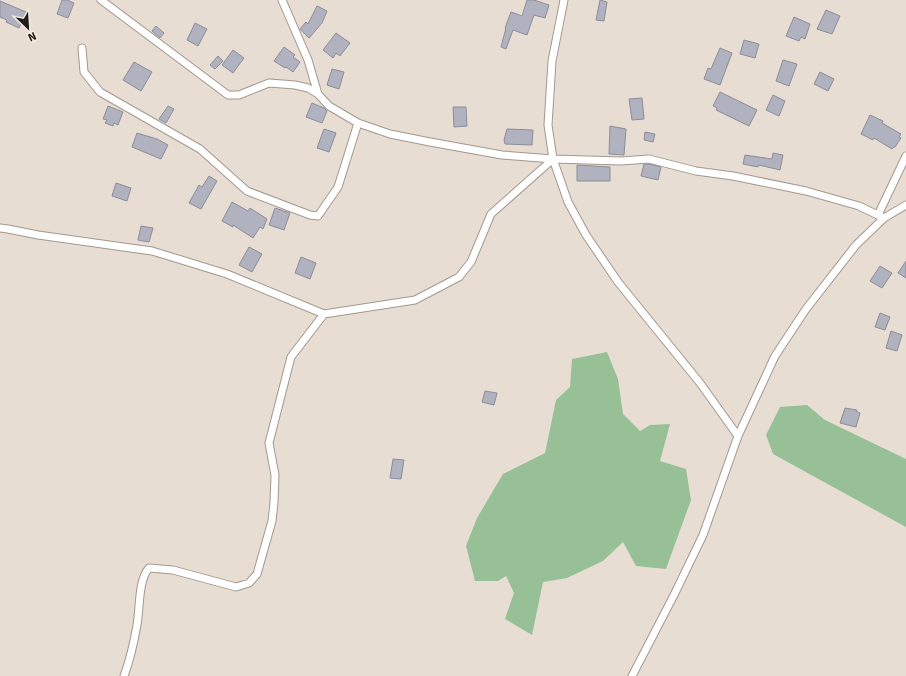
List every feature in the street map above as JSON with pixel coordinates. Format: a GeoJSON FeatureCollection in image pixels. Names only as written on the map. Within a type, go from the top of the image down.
{"type":"FeatureCollection","features":[{"type":"Feature","properties":{"kind":"street"},"geometry":{"type":"LineString","coordinates":[[101,0],[228,95],[239,95],[269,83],[295,85],[308,88],[318,94],[329,106],[358,123],[390,134],[502,155],[553,159],[621,161],[649,159],[696,171],[733,176],[806,191],[859,206],[881,217]]}},
{"type":"Feature","properties":{"kind":"street"},"geometry":{"type":"LineString","coordinates":[[282,0],[308,60],[318,94]]}},
{"type":"Feature","properties":{"kind":"street"},"geometry":{"type":"LineString","coordinates":[[564,0],[552,61],[548,125],[553,159],[568,202],[586,235],[618,282],[700,383],[738,436]]}},
{"type":"Feature","properties":{"kind":"street"},"geometry":{"type":"LineString","coordinates":[[82,48],[84,72],[100,92],[200,148],[247,191],[310,215],[318,216],[338,187],[358,123]]}},
{"type":"Feature","properties":{"kind":"street"},"geometry":{"type":"LineString","coordinates":[[632,676],[703,535],[738,436],[775,356],[806,309],[856,245],[881,217],[906,156]]}},
{"type":"Feature","properties":{"kind":"street"},"geometry":{"type":"LineString","coordinates":[[0,228],[38,235],[152,251],[227,274],[324,314],[415,300],[459,277],[471,262],[491,214],[553,159]]}},
{"type":"Feature","properties":{"kind":"street"},"geometry":{"type":"LineString","coordinates":[[881,217],[906,205]]}},
{"type":"Feature","properties":{"kind":"street"},"geometry":{"type":"LineString","coordinates":[[124,676],[137,625],[142,581],[145,572],[149,568],[173,570],[236,587],[249,583],[257,574],[272,521],[274,503],[275,475],[269,443],[270,435],[291,357],[324,314]]}},
{"type":"Feature","properties":{"kind":"green space"},"geometry":{"type":"Polygon","coordinates":[[[607,352],[618,379],[623,414],[640,431],[650,425],[670,424],[660,461],[686,469],[691,500],[666,569],[636,566],[623,542],[603,561],[567,578],[543,582],[532,635],[505,619],[514,593],[506,576],[498,581],[475,581],[466,546],[477,518],[503,474],[545,453],[556,400],[570,387],[572,359],[607,352]]]}},
{"type":"Feature","properties":{"kind":"green space"},"geometry":{"type":"Polygon","coordinates":[[[807,405],[825,420],[906,459],[906,527],[773,454],[766,435],[780,407],[807,405]]]}},
{"type":"Feature","properties":{"kind":"building"},"geometry":{"type":"Polygon","coordinates":[[[62,0],[67,0],[74,3],[68,18],[57,14],[62,0]]]}},
{"type":"Feature","properties":{"kind":"building"},"geometry":{"type":"Polygon","coordinates":[[[527,0],[534,0],[549,5],[545,18],[534,15],[527,35],[513,30],[506,49],[501,47],[505,28],[511,12],[522,16],[527,0]]]}},
{"type":"Feature","properties":{"kind":"building"},"geometry":{"type":"Polygon","coordinates":[[[600,0],[607,2],[604,21],[596,20],[600,0]]]}},
{"type":"Feature","properties":{"kind":"building"},"geometry":{"type":"Polygon","coordinates":[[[0,1],[26,12],[19,28],[6,22],[7,20],[0,17],[0,1]]]}},
{"type":"Feature","properties":{"kind":"building"},"geometry":{"type":"Polygon","coordinates":[[[317,6],[327,11],[322,23],[309,38],[300,29],[306,22],[308,24],[317,6]]]}},
{"type":"Feature","properties":{"kind":"building"},"geometry":{"type":"Polygon","coordinates":[[[826,10],[840,16],[832,34],[817,29],[826,10]]]}},
{"type":"Feature","properties":{"kind":"building"},"geometry":{"type":"Polygon","coordinates":[[[794,17],[810,24],[805,39],[801,37],[799,41],[786,36],[794,17]]]}},
{"type":"Feature","properties":{"kind":"building"},"geometry":{"type":"Polygon","coordinates":[[[195,23],[207,29],[198,46],[187,40],[195,23]]]}},
{"type":"Feature","properties":{"kind":"building"},"geometry":{"type":"Polygon","coordinates":[[[156,26],[164,33],[160,38],[152,31],[156,26]]]}},
{"type":"Feature","properties":{"kind":"building"},"geometry":{"type":"Polygon","coordinates":[[[336,33],[350,43],[340,56],[336,53],[333,58],[323,50],[336,33]]]}},
{"type":"Feature","properties":{"kind":"building"},"geometry":{"type":"Polygon","coordinates":[[[744,40],[759,44],[755,58],[740,54],[744,40]]]}},
{"type":"Feature","properties":{"kind":"building"},"geometry":{"type":"Polygon","coordinates":[[[284,47],[295,55],[293,57],[300,62],[293,72],[274,61],[284,47]]]}},
{"type":"Feature","properties":{"kind":"building"},"geometry":{"type":"Polygon","coordinates":[[[720,48],[732,53],[720,85],[704,79],[708,68],[711,69],[720,48]]]}},
{"type":"Feature","properties":{"kind":"building"},"geometry":{"type":"Polygon","coordinates":[[[233,50],[244,58],[233,73],[222,65],[233,50]]]}},
{"type":"Feature","properties":{"kind":"building"},"geometry":{"type":"Polygon","coordinates":[[[218,56],[223,61],[215,69],[210,65],[218,56]]]}},
{"type":"Feature","properties":{"kind":"building"},"geometry":{"type":"Polygon","coordinates":[[[783,60],[797,64],[789,86],[776,81],[783,60]]]}},
{"type":"Feature","properties":{"kind":"building"},"geometry":{"type":"Polygon","coordinates":[[[134,62],[152,72],[141,91],[123,80],[134,62]]]}},
{"type":"Feature","properties":{"kind":"building"},"geometry":{"type":"Polygon","coordinates":[[[332,69],[344,72],[339,89],[327,85],[332,69]]]}},
{"type":"Feature","properties":{"kind":"building"},"geometry":{"type":"Polygon","coordinates":[[[820,72],[834,79],[828,91],[814,84],[820,72]]]}},
{"type":"Feature","properties":{"kind":"building"},"geometry":{"type":"Polygon","coordinates":[[[720,92],[757,110],[749,126],[716,110],[717,108],[713,106],[720,92]]]}},
{"type":"Feature","properties":{"kind":"building"},"geometry":{"type":"Polygon","coordinates":[[[773,95],[785,101],[779,116],[766,110],[773,95]]]}},
{"type":"Feature","properties":{"kind":"building"},"geometry":{"type":"Polygon","coordinates":[[[642,98],[644,119],[632,120],[629,99],[642,98]]]}},
{"type":"Feature","properties":{"kind":"building"},"geometry":{"type":"Polygon","coordinates":[[[312,103],[324,108],[327,111],[322,123],[306,117],[312,103]]]}},
{"type":"Feature","properties":{"kind":"building"},"geometry":{"type":"Polygon","coordinates":[[[108,106],[123,112],[118,125],[114,123],[113,126],[105,123],[107,120],[103,119],[108,106]]]}},
{"type":"Feature","properties":{"kind":"building"},"geometry":{"type":"Polygon","coordinates":[[[168,106],[174,109],[166,123],[159,119],[168,106]]]}},
{"type":"Feature","properties":{"kind":"building"},"geometry":{"type":"Polygon","coordinates":[[[453,107],[466,107],[467,126],[454,127],[453,107]]]}},
{"type":"Feature","properties":{"kind":"building"},"geometry":{"type":"Polygon","coordinates":[[[870,115],[883,121],[882,123],[901,134],[899,137],[901,138],[895,147],[892,149],[874,138],[873,140],[861,134],[870,115]]]}},
{"type":"Feature","properties":{"kind":"building"},"geometry":{"type":"Polygon","coordinates":[[[610,126],[626,129],[624,155],[609,154],[610,126]]]}},
{"type":"Feature","properties":{"kind":"building"},"geometry":{"type":"Polygon","coordinates":[[[324,129],[336,133],[329,152],[317,148],[324,129]]]}},
{"type":"Feature","properties":{"kind":"building"},"geometry":{"type":"Polygon","coordinates":[[[507,129],[533,130],[532,145],[505,144],[504,140],[507,129]]]}},
{"type":"Feature","properties":{"kind":"building"},"geometry":{"type":"Polygon","coordinates":[[[645,132],[655,134],[653,142],[644,140],[645,132]]]}},
{"type":"Feature","properties":{"kind":"building"},"geometry":{"type":"Polygon","coordinates":[[[137,133],[157,139],[168,145],[161,159],[132,147],[137,133]]]}},
{"type":"Feature","properties":{"kind":"building"},"geometry":{"type":"Polygon","coordinates":[[[773,153],[783,155],[780,170],[759,165],[758,167],[743,164],[745,155],[772,159],[773,153]]]}},
{"type":"Feature","properties":{"kind":"building"},"geometry":{"type":"Polygon","coordinates":[[[644,164],[661,167],[658,180],[641,176],[644,164]]]}},
{"type":"Feature","properties":{"kind":"building"},"geometry":{"type":"Polygon","coordinates":[[[577,165],[610,167],[610,181],[577,181],[577,165]]]}},
{"type":"Feature","properties":{"kind":"building"},"geometry":{"type":"Polygon","coordinates":[[[209,176],[217,181],[201,209],[189,203],[199,185],[202,187],[209,176]]]}},
{"type":"Feature","properties":{"kind":"building"},"geometry":{"type":"Polygon","coordinates":[[[116,183],[131,188],[127,201],[112,196],[116,183]]]}},
{"type":"Feature","properties":{"kind":"building"},"geometry":{"type":"Polygon","coordinates":[[[232,202],[248,211],[250,208],[267,219],[263,229],[260,227],[253,238],[233,225],[233,227],[222,221],[232,202]]]}},
{"type":"Feature","properties":{"kind":"building"},"geometry":{"type":"Polygon","coordinates":[[[275,208],[290,213],[284,230],[269,225],[275,208]]]}},
{"type":"Feature","properties":{"kind":"building"},"geometry":{"type":"Polygon","coordinates":[[[141,226],[153,228],[149,242],[138,240],[141,226]]]}},
{"type":"Feature","properties":{"kind":"building"},"geometry":{"type":"Polygon","coordinates":[[[249,247],[262,254],[252,272],[239,265],[249,247]]]}},
{"type":"Feature","properties":{"kind":"building"},"geometry":{"type":"Polygon","coordinates":[[[301,257],[316,263],[310,279],[295,273],[301,257]]]}},
{"type":"Feature","properties":{"kind":"building"},"geometry":{"type":"Polygon","coordinates":[[[906,261],[906,278],[898,273],[906,261]]]}},
{"type":"Feature","properties":{"kind":"building"},"geometry":{"type":"Polygon","coordinates":[[[880,266],[892,273],[882,288],[870,281],[880,266]]]}},
{"type":"Feature","properties":{"kind":"building"},"geometry":{"type":"Polygon","coordinates":[[[880,313],[890,317],[885,330],[875,327],[880,313]]]}},
{"type":"Feature","properties":{"kind":"building"},"geometry":{"type":"Polygon","coordinates":[[[891,331],[902,335],[897,351],[886,348],[891,331]]]}},
{"type":"Feature","properties":{"kind":"building"},"geometry":{"type":"Polygon","coordinates":[[[485,391],[497,393],[494,405],[482,402],[485,391]]]}},
{"type":"Feature","properties":{"kind":"building"},"geometry":{"type":"Polygon","coordinates":[[[845,408],[857,410],[856,411],[860,413],[856,427],[840,423],[845,408]]]}},
{"type":"Feature","properties":{"kind":"building"},"geometry":{"type":"Polygon","coordinates":[[[393,459],[404,460],[401,479],[390,478],[393,459]]]}}]}
